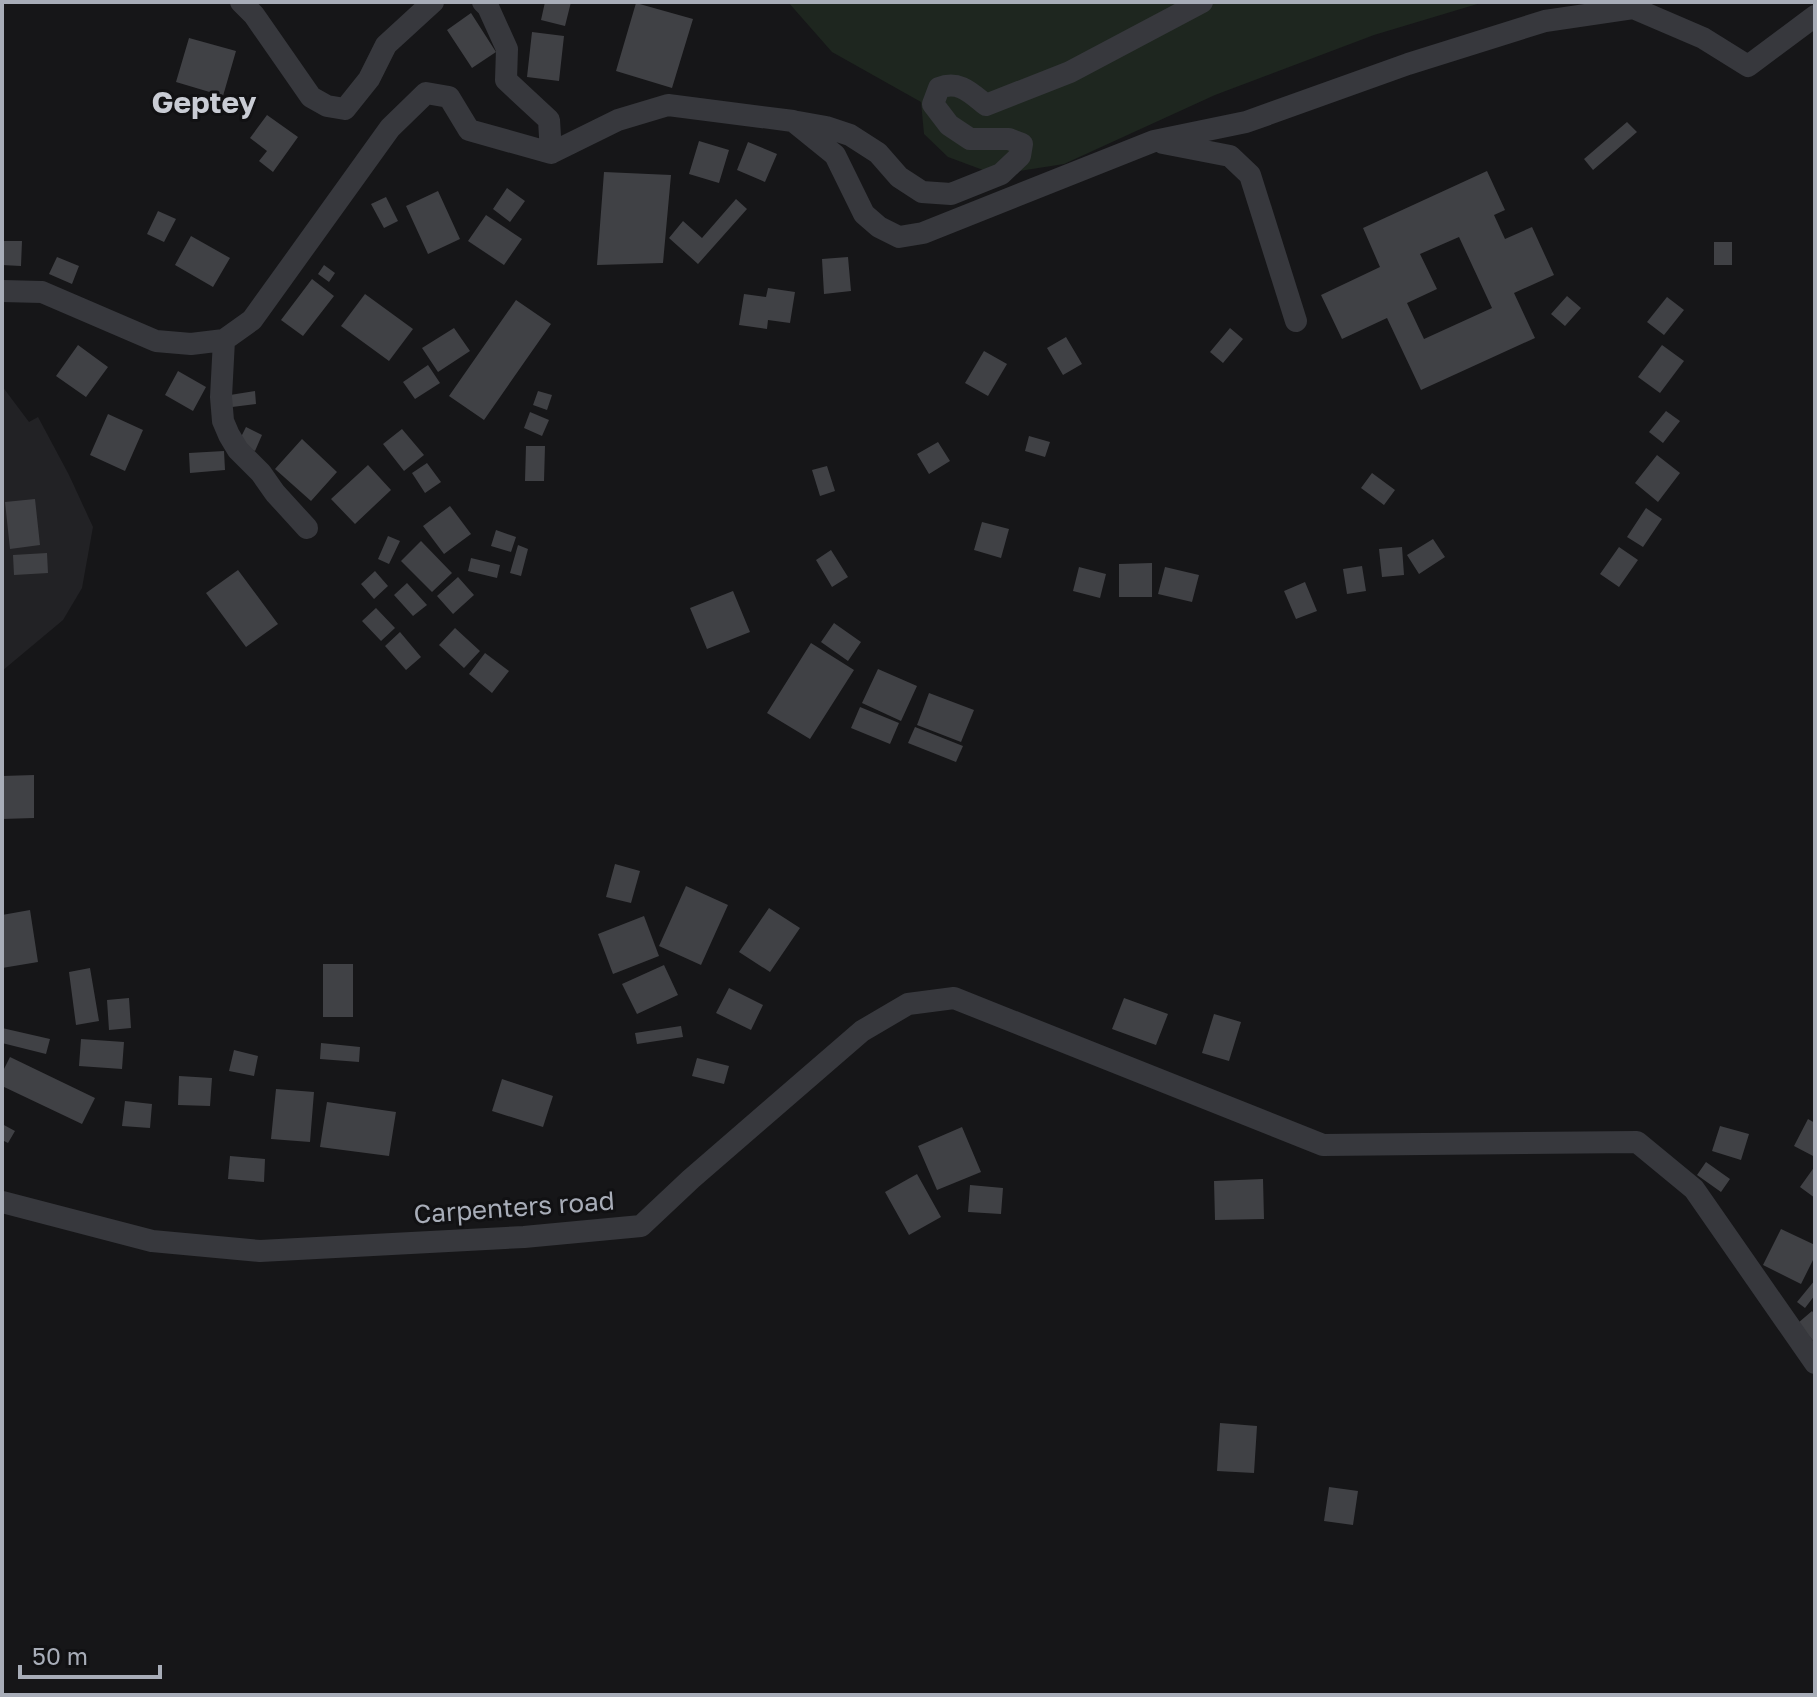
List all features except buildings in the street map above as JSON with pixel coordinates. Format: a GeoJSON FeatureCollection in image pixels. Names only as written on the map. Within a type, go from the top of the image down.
{"type":"FeatureCollection","features":[{"type":"Feature","properties":{"kind":"street"},"geometry":{"type":"LineString","coordinates":[[241,2],[254,15],[311,97],[327,106],[345,109],[369,79],[386,45],[433,2]]}},
{"type":"Feature","properties":{"kind":"street"},"geometry":{"type":"LineString","coordinates":[[483,2],[507,49],[506,80],[549,120],[551,153]]}},
{"type":"Feature","properties":{"kind":"street"},"geometry":{"type":"LineString","coordinates":[[2,291],[42,292],[156,341],[191,344],[224,340],[252,320],[390,128],[426,93],[449,97],[469,130],[551,153],[618,120],[668,105],[826,127],[850,135],[878,153],[899,177],[922,192],[951,194],[1001,174],[1020,156],[1022,144],[1009,139],[970,139],[949,125],[933,104],[939,88],[950,84],[966,89],[986,105],[1070,72],[1202,2]]}},
{"type":"Feature","properties":{"kind":"street"},"geometry":{"type":"LineString","coordinates":[[793,121],[835,155],[864,214],[879,227],[899,237],[923,233],[1154,141],[1246,122],[1408,64],[1545,21],[1633,8],[1703,38],[1748,66],[1815,16]]}},
{"type":"Feature","properties":{"kind":"street"},"geometry":{"type":"LineString","coordinates":[[1154,141],[1230,156],[1250,175],[1296,321]]}},
{"type":"Feature","properties":{"kind":"street"},"geometry":{"type":"LineString","coordinates":[[224,340],[221,397],[223,421],[229,435],[238,450],[307,528]]}},
{"type":"Feature","properties":{"kind":"street","name":"Carpenters road"},"geometry":{"type":"LineString","coordinates":[[2,1202],[152,1241],[260,1251],[524,1237],[641,1226],[862,1031],[908,1004],[954,998],[1323,1145],[1637,1142],[1694,1189],[1815,1363]]}},
{"type":"Feature","properties":{"kind":"shaded area"},"geometry":{"type":"Polygon","coordinates":[[[788,2],[1484,2],[1374,35],[1215,95],[1064,164],[1001,174],[948,157],[924,134],[921,102],[832,52],[788,2]]]}},
{"type":"Feature","properties":{"kind":"shaded area"},"geometry":{"type":"Polygon","coordinates":[[[2,386],[29,422],[38,417],[93,527],[82,588],[63,620],[2,671],[2,386]]]}},
{"type":"Feature","properties":{"kind":"district","name":"Geptey"},"geometry":{"type":"Point","coordinates":[204,102]}}]}
